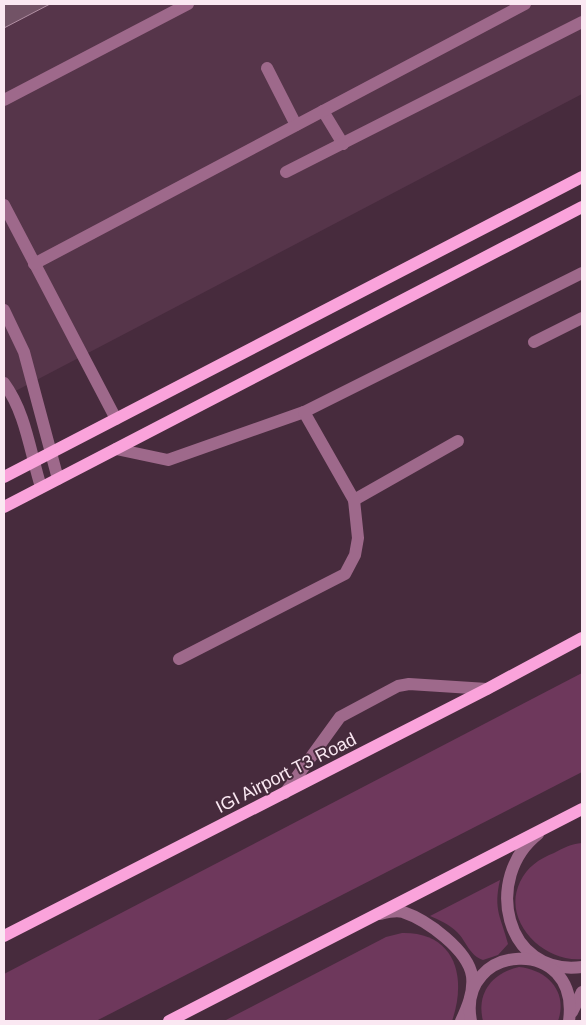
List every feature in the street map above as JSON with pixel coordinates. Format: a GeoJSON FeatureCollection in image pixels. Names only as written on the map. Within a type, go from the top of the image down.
{"type":"FeatureCollection","features":[{"type":"Feature","properties":{"kind":"main road"},"geometry":{"type":"LineString","coordinates":[[4,477],[582,177]]}},
{"type":"Feature","properties":{"kind":"main road"},"geometry":{"type":"LineString","coordinates":[[4,507],[582,207]]}},
{"type":"Feature","properties":{"kind":"main road","name":"IGI Airport T3 Road"},"geometry":{"type":"LineString","coordinates":[[4,936],[487,689],[582,638]]}},
{"type":"Feature","properties":{"kind":"main road"},"geometry":{"type":"LineString","coordinates":[[169,1021],[582,810]]}},
{"type":"Feature","properties":{"kind":"lane"},"geometry":{"type":"LineString","coordinates":[[4,100],[188,4]]}},
{"type":"Feature","properties":{"kind":"lane"},"geometry":{"type":"LineString","coordinates":[[34,264],[525,4]]}},
{"type":"Feature","properties":{"kind":"lane"},"geometry":{"type":"LineString","coordinates":[[286,172],[582,22]]}},
{"type":"Feature","properties":{"kind":"lane"},"geometry":{"type":"LineString","coordinates":[[267,68],[296,125]]}},
{"type":"Feature","properties":{"kind":"lane"},"geometry":{"type":"LineString","coordinates":[[323,110],[343,144]]}},
{"type":"Feature","properties":{"kind":"lane"},"geometry":{"type":"LineString","coordinates":[[4,205],[116,419]]}},
{"type":"Feature","properties":{"kind":"lane"},"geometry":{"type":"LineString","coordinates":[[116,449],[168,460],[304,412],[582,273]]}},
{"type":"Feature","properties":{"kind":"lane"},"geometry":{"type":"LineString","coordinates":[[4,310],[24,352],[58,479]]}},
{"type":"Feature","properties":{"kind":"lane"},"geometry":{"type":"LineString","coordinates":[[534,342],[582,318]]}},
{"type":"Feature","properties":{"kind":"lane"},"geometry":{"type":"LineString","coordinates":[[4,383],[13,395],[22,415],[41,487]]}},
{"type":"Feature","properties":{"kind":"lane"},"geometry":{"type":"LineString","coordinates":[[179,659],[345,574],[355,555],[358,538],[354,500],[304,412]]}},
{"type":"Feature","properties":{"kind":"lane"},"geometry":{"type":"LineString","coordinates":[[354,500],[458,441]]}},
{"type":"Feature","properties":{"kind":"lane"},"geometry":{"type":"LineString","coordinates":[[285,793],[340,717],[398,686],[409,684],[487,689]]}},
{"type":"Feature","properties":{"kind":"lane"},"geometry":{"type":"LineString","coordinates":[[542,830],[520,852],[508,882],[506,896],[508,913],[513,928],[521,942],[540,962],[553,969],[562,980],[568,992],[571,1007],[569,1021]]}},
{"type":"Feature","properties":{"kind":"lane"},"geometry":{"type":"LineString","coordinates":[[378,914],[393,911],[404,913],[442,934],[469,967],[472,976],[469,1010],[471,1021]]}},
{"type":"Feature","properties":{"kind":"lane"},"geometry":{"type":"LineString","coordinates":[[461,1021],[478,980],[490,967],[506,959],[523,957],[564,967],[582,967]]}},
{"type":"Feature","properties":{"kind":"lane"},"geometry":{"type":"LineString","coordinates":[[569,1021],[582,992]]}},
{"type":"Feature","properties":{"kind":"shaded area"},"geometry":{"type":"Polygon","coordinates":[[[4,4],[582,4],[582,94],[4,397],[4,4]]]}},
{"type":"Feature","properties":{"kind":"shaded area"},"geometry":{"type":"Polygon","coordinates":[[[582,673],[582,772],[96,1021],[4,1021],[4,974],[582,673]]]}},
{"type":"Feature","properties":{"kind":"shaded area"},"geometry":{"type":"Polygon","coordinates":[[[582,843],[582,959],[554,954],[541,947],[530,937],[521,925],[516,911],[516,897],[520,882],[534,864],[564,848],[582,843]]]}},
{"type":"Feature","properties":{"kind":"shaded area"},"geometry":{"type":"Polygon","coordinates":[[[500,880],[497,899],[508,944],[498,955],[483,960],[471,952],[454,929],[430,916],[500,880]]]}},
{"type":"Feature","properties":{"kind":"shaded area"},"geometry":{"type":"Polygon","coordinates":[[[402,933],[420,935],[435,940],[446,949],[453,960],[457,974],[458,989],[452,1021],[224,1021],[386,937],[402,933]]]}},
{"type":"Feature","properties":{"kind":"shaded area"},"geometry":{"type":"Polygon","coordinates":[[[519,967],[539,973],[553,984],[558,992],[560,1001],[558,1021],[483,1021],[482,1002],[488,986],[501,974],[519,967]]]}},
{"type":"Feature","properties":{"kind":"building"},"geometry":{"type":"Polygon","coordinates":[[[4,4],[50,4],[4,28],[4,4]]]}}]}
